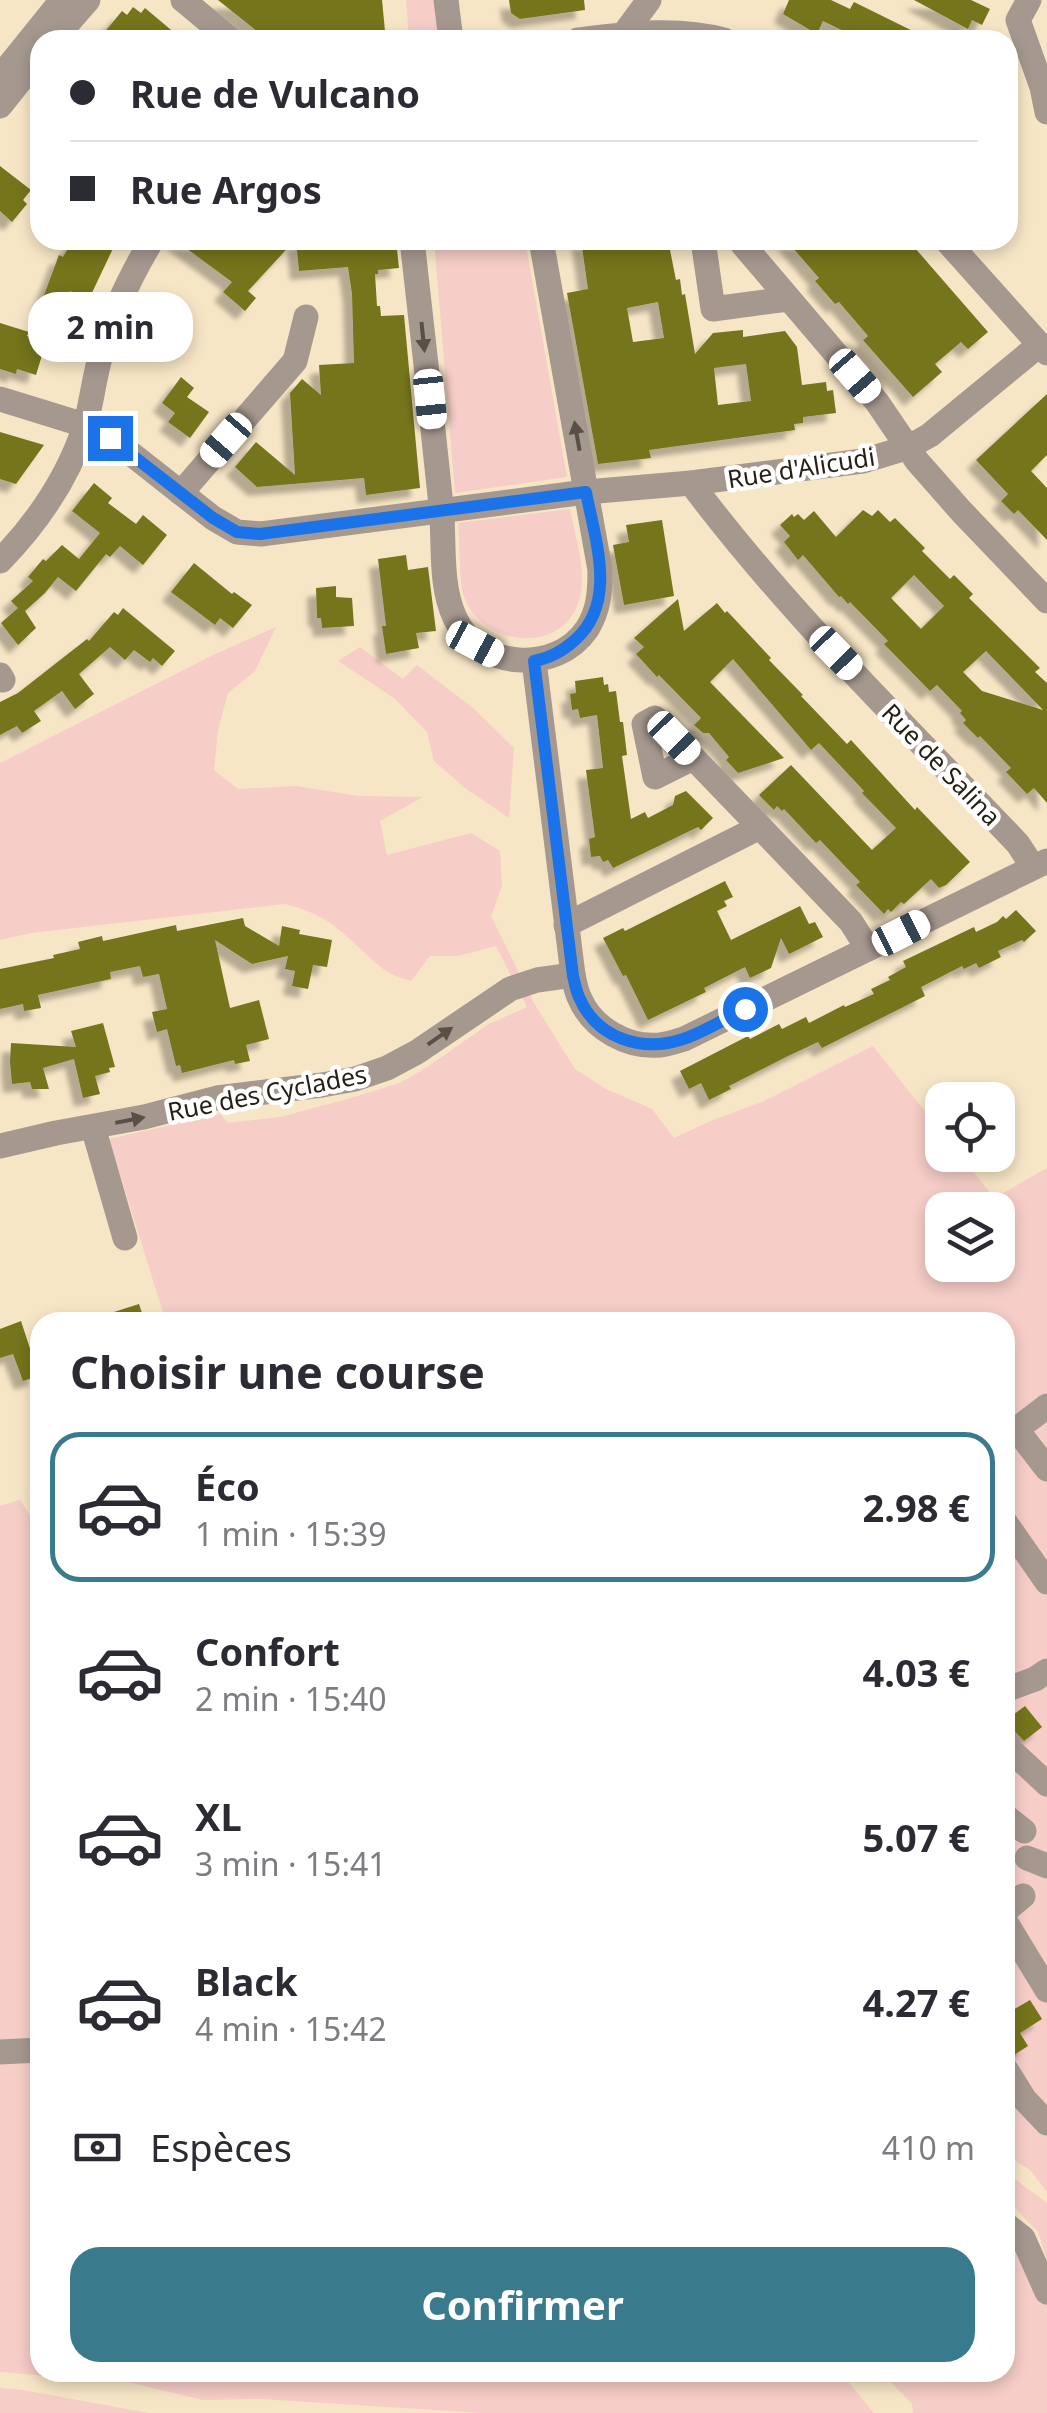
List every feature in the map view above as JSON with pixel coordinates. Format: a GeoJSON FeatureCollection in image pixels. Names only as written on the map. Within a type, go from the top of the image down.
{"type":"FeatureCollection","features":[{"type":"Feature","properties":{"kind":"street"},"geometry":{"type":"LineString","coordinates":[[38,30],[62,0]]}},
{"type":"Feature","properties":{"kind":"street"},"geometry":{"type":"LineString","coordinates":[[62,30],[88,0]]}},
{"type":"Feature","properties":{"kind":"street"},"geometry":{"type":"LineString","coordinates":[[184,0],[219,30]]}},
{"type":"Feature","properties":{"kind":"street"},"geometry":{"type":"LineString","coordinates":[[446,0],[450,30]]}},
{"type":"Feature","properties":{"kind":"street"},"geometry":{"type":"LineString","coordinates":[[627,30],[649,0]]}},
{"type":"Feature","properties":{"kind":"street"},"geometry":{"type":"LineString","coordinates":[[1028,0],[1018,20],[1047,112]]}},
{"type":"Feature","properties":{"kind":"street"},"geometry":{"type":"LineString","coordinates":[[0,77],[30,40]]}},
{"type":"Feature","properties":{"kind":"street"},"geometry":{"type":"LineString","coordinates":[[0,106],[30,68]]}},
{"type":"Feature","properties":{"kind":"street"},"geometry":{"type":"LineString","coordinates":[[0,560],[30,530],[62,480],[85,426],[101,352],[116,310],[146,250]]}},
{"type":"Feature","properties":{"kind":"street"},"geometry":{"type":"LineString","coordinates":[[413,250],[442,511],[446,590],[456,620],[475,644],[503,658],[534,661],[564,651],[586,630],[600,602],[600,570],[543,250]]}},
{"type":"Feature","properties":{"kind":"street"},"geometry":{"type":"LineString","coordinates":[[703,250],[713,309],[788,299]]}},
{"type":"Feature","properties":{"kind":"street"},"geometry":{"type":"LineString","coordinates":[[747,250],[877,402],[917,461],[1047,601]]}},
{"type":"Feature","properties":{"kind":"street"},"geometry":{"type":"LineString","coordinates":[[955,250],[1043,349]]}},
{"type":"Feature","properties":{"kind":"street"},"geometry":{"type":"LineString","coordinates":[[181,493],[294,361],[306,317]]}},
{"type":"Feature","properties":{"kind":"street","name":"Rue d'Alicudi"},"geometry":{"type":"LineString","coordinates":[[586,492],[862,461],[909,447],[1043,349]]}},
{"type":"Feature","properties":{"kind":"street"},"geometry":{"type":"LineString","coordinates":[[0,399],[110,438],[213,518],[237,532],[260,534],[586,492]]}},
{"type":"Feature","properties":{"kind":"street","name":"Rue de Salina"},"geometry":{"type":"LineString","coordinates":[[691,483],[810,626],[1040,864]]}},
{"type":"Feature","properties":{"kind":"street"},"geometry":{"type":"LineString","coordinates":[[534,661],[573,976],[580,999],[593,1020],[612,1035],[636,1044],[660,1045],[684,1039],[1040,864]]}},
{"type":"Feature","properties":{"kind":"street"},"geometry":{"type":"LineString","coordinates":[[693,758],[850,922],[868,949]]}},
{"type":"Feature","properties":{"kind":"street"},"geometry":{"type":"LineString","coordinates":[[566,925],[760,828]]}},
{"type":"Feature","properties":{"kind":"street","name":"Rue des Cyclades"},"geometry":{"type":"LineString","coordinates":[[0,1146],[217,1098],[355,1078],[387,1068],[417,1052],[510,989],[537,980],[573,976]]}},
{"type":"Feature","properties":{"kind":"street"},"geometry":{"type":"LineString","coordinates":[[93,1127],[124,1238]]}},
{"type":"Feature","properties":{"kind":"street"},"geometry":{"type":"LineString","coordinates":[[1015,1431],[1047,1406]]}},
{"type":"Feature","properties":{"kind":"street"},"geometry":{"type":"LineString","coordinates":[[1015,1438],[1047,1469]]}},
{"type":"Feature","properties":{"kind":"street"},"geometry":{"type":"LineString","coordinates":[[1015,1536],[1047,1582]]}},
{"type":"Feature","properties":{"kind":"street"},"geometry":{"type":"LineString","coordinates":[[1015,1686],[1047,1671]]}},
{"type":"Feature","properties":{"kind":"street"},"geometry":{"type":"LineString","coordinates":[[1015,1754],[1047,1784]]}},
{"type":"Feature","properties":{"kind":"street"},"geometry":{"type":"LineString","coordinates":[[1015,1937],[1047,1990]]}},
{"type":"Feature","properties":{"kind":"street"},"geometry":{"type":"LineString","coordinates":[[0,2052],[30,2050]]}},
{"type":"Feature","properties":{"kind":"street"},"geometry":{"type":"LineString","coordinates":[[1015,2083],[1047,2122]]}},
{"type":"Feature","properties":{"kind":"street"},"geometry":{"type":"LineString","coordinates":[[1015,2231],[1024,2238],[1047,2292]]}},
{"type":"Feature","properties":{"kind":"shaded area"},"geometry":{"type":"Polygon","coordinates":[[[406,0],[438,0],[442,30],[408,30],[406,0]]]}},
{"type":"Feature","properties":{"kind":"shaded area"},"geometry":{"type":"Polygon","coordinates":[[[435,250],[527,250],[567,477],[455,493],[435,250]]]}},
{"type":"Feature","properties":{"kind":"shaded area"},"geometry":{"type":"Polygon","coordinates":[[[570,509],[582,578],[579,601],[570,619],[556,631],[539,637],[501,634],[485,624],[471,611],[463,593],[458,523],[570,509]]]}},
{"type":"Feature","properties":{"kind":"shaded area"},"geometry":{"type":"Polygon","coordinates":[[[276,627],[255,671],[228,693],[218,730],[214,770],[238,789],[296,786],[358,796],[423,797],[380,821],[387,855],[471,833],[500,851],[502,886],[491,916],[534,1003],[575,1069],[606,1089],[652,1109],[674,1138],[762,1102],[873,1046],[925,1112],[925,1172],[973,1172],[989,1192],[925,1192],[925,1282],[1015,1282],[1015,1192],[1005,1192],[1047,1168],[1047,2192],[1030,2170],[1015,2160],[1015,1312],[163,1312],[109,1139],[220,1114],[228,1123],[280,1117],[400,1083],[489,1024],[527,1007],[496,946],[458,956],[430,956],[411,981],[385,970],[328,922],[285,904],[31,933],[0,940],[0,763],[276,627]]]}},
{"type":"Feature","properties":{"kind":"shaded area"},"geometry":{"type":"Polygon","coordinates":[[[360,647],[403,679],[417,665],[473,708],[514,748],[509,818],[434,761],[427,732],[394,698],[338,661],[360,647]]]}},
{"type":"Feature","properties":{"kind":"shaded area"},"geometry":{"type":"Polygon","coordinates":[[[20,1500],[30,1515],[30,2044],[0,2043],[0,1506],[20,1500]]]}},
{"type":"Feature","properties":{"kind":"shaded area"},"geometry":{"type":"Polygon","coordinates":[[[30,2056],[30,2374],[0,2372],[0,2058],[30,2056]]]}},
{"type":"Feature","properties":{"kind":"shaded area"},"geometry":{"type":"Polygon","coordinates":[[[1015,2179],[1047,2203],[1047,2260],[1038,2232],[1015,2208],[1015,2179]]]}},
{"type":"Feature","properties":{"kind":"shaded area"},"geometry":{"type":"Polygon","coordinates":[[[1015,2247],[1047,2298],[1047,2413],[913,2413],[912,2404],[891,2382],[1015,2382],[1015,2247]]]}},
{"type":"Feature","properties":{"kind":"shaded area"},"geometry":{"type":"Polygon","coordinates":[[[128,2382],[848,2382],[874,2413],[483,2413],[260,2399],[203,2400],[128,2382]]]}},
{"type":"Feature","properties":{"kind":"shaded area"},"geometry":{"type":"Polygon","coordinates":[[[0,2388],[23,2390],[149,2413],[0,2413],[0,2388]]]}},
{"type":"Feature","properties":{"kind":"building"},"geometry":{"type":"Polygon","coordinates":[[[218,0],[382,0],[385,30],[256,30],[218,0]]]}},
{"type":"Feature","properties":{"kind":"building"},"geometry":{"type":"Polygon","coordinates":[[[509,0],[584,0],[585,10],[520,19],[511,13],[509,0]]]}},
{"type":"Feature","properties":{"kind":"building"},"geometry":{"type":"Polygon","coordinates":[[[789,0],[831,0],[850,9],[854,2],[911,30],[842,30],[823,21],[819,30],[810,30],[783,14],[789,0]]]}},
{"type":"Feature","properties":{"kind":"building"},"geometry":{"type":"Polygon","coordinates":[[[914,0],[971,0],[990,9],[982,25],[972,20],[968,29],[914,0]]]}},
{"type":"Feature","properties":{"kind":"building"},"geometry":{"type":"Polygon","coordinates":[[[133,7],[141,13],[145,8],[171,30],[106,30],[122,11],[127,15],[133,7]]]}},
{"type":"Feature","properties":{"kind":"building"},"geometry":{"type":"Polygon","coordinates":[[[0,166],[30,191],[23,200],[27,204],[12,222],[0,211],[0,166]]]}},
{"type":"Feature","properties":{"kind":"building"},"geometry":{"type":"Polygon","coordinates":[[[67,250],[112,250],[89,299],[70,291],[63,309],[41,303],[59,255],[63,257],[67,250]]]}},
{"type":"Feature","properties":{"kind":"building"},"geometry":{"type":"Polygon","coordinates":[[[189,250],[286,250],[248,291],[256,298],[245,311],[223,292],[232,282],[189,250]]]}},
{"type":"Feature","properties":{"kind":"building"},"geometry":{"type":"Polygon","coordinates":[[[297,250],[397,250],[399,268],[378,270],[375,274],[377,306],[381,316],[404,315],[420,488],[366,495],[364,478],[257,487],[235,467],[256,442],[295,475],[290,393],[302,379],[321,395],[319,365],[354,363],[348,267],[299,271],[297,250]]]}},
{"type":"Feature","properties":{"kind":"building"},"geometry":{"type":"Polygon","coordinates":[[[582,250],[670,250],[676,280],[680,279],[682,295],[685,294],[695,354],[713,333],[743,330],[743,337],[785,331],[797,347],[802,385],[826,382],[827,391],[833,390],[836,413],[803,417],[803,423],[794,424],[795,430],[649,450],[651,458],[598,464],[567,293],[588,289],[582,250]],[[658,302],[627,308],[633,342],[664,338],[658,302]],[[746,364],[714,368],[718,405],[751,401],[746,364]]]}},
{"type":"Feature","properties":{"kind":"building"},"geometry":{"type":"Polygon","coordinates":[[[795,250],[917,250],[988,332],[968,349],[961,342],[935,364],[942,372],[913,397],[863,340],[868,336],[815,281],[819,278],[795,250]]]}},
{"type":"Feature","properties":{"kind":"building"},"geometry":{"type":"Polygon","coordinates":[[[0,323],[46,342],[36,375],[0,369],[0,323]]]}},
{"type":"Feature","properties":{"kind":"building"},"geometry":{"type":"Polygon","coordinates":[[[181,377],[194,388],[187,397],[209,412],[190,438],[168,422],[175,413],[162,403],[181,377]]]}},
{"type":"Feature","properties":{"kind":"building"},"geometry":{"type":"Polygon","coordinates":[[[1047,394],[1047,455],[1031,471],[1047,488],[1047,540],[1018,510],[1014,514],[1001,501],[1008,494],[976,460],[1047,394]]]}},
{"type":"Feature","properties":{"kind":"building"},"geometry":{"type":"Polygon","coordinates":[[[0,432],[44,445],[16,484],[0,479],[0,432]]]}},
{"type":"Feature","properties":{"kind":"building"},"geometry":{"type":"Polygon","coordinates":[[[94,483],[112,498],[108,503],[136,524],[143,515],[167,535],[143,565],[120,546],[110,557],[106,554],[76,591],[58,577],[25,611],[36,628],[18,645],[1,623],[18,608],[11,601],[33,581],[28,577],[62,545],[79,559],[100,533],[72,511],[94,483]]]}},
{"type":"Feature","properties":{"kind":"building"},"geometry":{"type":"Polygon","coordinates":[[[863,510],[872,516],[878,510],[890,522],[895,518],[925,548],[922,551],[950,579],[954,575],[973,594],[969,598],[1040,668],[1035,672],[1047,683],[1047,803],[1034,788],[1027,794],[1006,772],[1011,768],[963,723],[966,720],[962,711],[937,685],[930,691],[884,644],[888,641],[850,602],[839,597],[803,555],[798,560],[784,542],[790,536],[780,525],[792,514],[804,520],[814,511],[836,537],[863,510]],[[914,575],[891,598],[921,629],[944,606],[914,575]],[[986,651],[963,672],[982,691],[1043,710],[986,651]]]}},
{"type":"Feature","properties":{"kind":"building"},"geometry":{"type":"Polygon","coordinates":[[[662,520],[674,596],[624,605],[613,545],[629,542],[626,525],[662,520]]]}},
{"type":"Feature","properties":{"kind":"building"},"geometry":{"type":"Polygon","coordinates":[[[406,555],[408,570],[428,567],[436,631],[416,633],[419,648],[386,654],[378,559],[406,555]]]}},
{"type":"Feature","properties":{"kind":"building"},"geometry":{"type":"Polygon","coordinates":[[[194,563],[252,605],[233,628],[220,618],[215,625],[171,592],[194,563]]]}},
{"type":"Feature","properties":{"kind":"building"},"geometry":{"type":"Polygon","coordinates":[[[336,586],[336,597],[352,598],[354,626],[322,628],[321,618],[317,618],[316,588],[336,586]]]}},
{"type":"Feature","properties":{"kind":"building"},"geometry":{"type":"Polygon","coordinates":[[[678,599],[684,631],[717,603],[727,611],[847,744],[851,740],[915,810],[917,807],[970,862],[946,885],[939,888],[931,879],[904,904],[901,902],[884,914],[820,840],[816,843],[784,809],[777,806],[774,810],[759,795],[791,765],[872,850],[896,828],[819,743],[811,750],[733,659],[710,682],[784,758],[738,773],[709,733],[694,725],[701,718],[636,654],[644,647],[634,638],[678,599]]]}},
{"type":"Feature","properties":{"kind":"building"},"geometry":{"type":"Polygon","coordinates":[[[123,608],[175,651],[162,666],[134,650],[125,660],[110,647],[79,674],[94,694],[75,709],[62,691],[34,711],[41,721],[22,733],[17,726],[0,735],[0,702],[89,641],[114,612],[118,615],[123,608]]]}},
{"type":"Feature","properties":{"kind":"building"},"geometry":{"type":"Polygon","coordinates":[[[603,677],[609,692],[616,691],[623,722],[627,755],[622,756],[631,819],[645,812],[648,818],[673,805],[675,796],[686,791],[713,818],[701,830],[698,827],[613,868],[600,856],[591,857],[589,839],[595,837],[586,770],[603,768],[597,715],[580,718],[578,709],[572,710],[570,694],[576,693],[575,681],[603,677]]]}},
{"type":"Feature","properties":{"kind":"building"},"geometry":{"type":"Polygon","coordinates":[[[725,881],[733,897],[717,911],[731,940],[800,906],[809,924],[815,922],[823,937],[789,954],[781,938],[771,968],[750,978],[745,967],[704,988],[706,992],[648,1020],[603,938],[725,881]]]}},
{"type":"Feature","properties":{"kind":"building"},"geometry":{"type":"Polygon","coordinates":[[[1016,910],[1036,931],[1024,942],[998,951],[1001,957],[979,968],[976,963],[964,969],[962,966],[921,987],[925,996],[822,1048],[818,1042],[788,1056],[709,1100],[701,1083],[689,1089],[680,1071],[748,1036],[750,1039],[779,1024],[782,1029],[806,1017],[809,1023],[874,994],[871,989],[906,967],[903,961],[974,927],[976,932],[1003,916],[1006,919],[1016,910]]]}},
{"type":"Feature","properties":{"kind":"building"},"geometry":{"type":"Polygon","coordinates":[[[243,918],[245,926],[279,946],[282,926],[300,930],[299,934],[332,940],[327,967],[313,965],[308,989],[292,986],[295,971],[285,969],[288,956],[252,964],[215,940],[230,1008],[259,1000],[269,1039],[246,1045],[250,1061],[235,1064],[234,1060],[182,1073],[180,1065],[176,1066],[167,1029],[157,1032],[152,1012],[167,1009],[159,974],[143,977],[140,966],[110,972],[111,979],[38,995],[41,1008],[24,1011],[23,1004],[0,1009],[0,969],[54,958],[53,955],[80,949],[78,942],[102,936],[103,941],[176,925],[177,931],[243,918]]]}},
{"type":"Feature","properties":{"kind":"building"},"geometry":{"type":"Polygon","coordinates":[[[103,1023],[115,1067],[95,1076],[100,1094],[83,1098],[74,1059],[43,1068],[49,1089],[32,1089],[30,1082],[12,1084],[11,1043],[76,1047],[71,1031],[103,1023]]]}},
{"type":"Feature","properties":{"kind":"building"},"geometry":{"type":"Polygon","coordinates":[[[139,1304],[142,1312],[114,1312],[139,1304]]]}},
{"type":"Feature","properties":{"kind":"building"},"geometry":{"type":"Polygon","coordinates":[[[21,1321],[30,1348],[30,1379],[23,1381],[13,1354],[0,1358],[0,1329],[21,1321]]]}},
{"type":"Feature","properties":{"kind":"building"},"geometry":{"type":"Polygon","coordinates":[[[1025,1706],[1042,1727],[1024,1741],[1015,1732],[1015,1714],[1025,1706]]]}},
{"type":"Feature","properties":{"kind":"building"},"geometry":{"type":"Polygon","coordinates":[[[1030,2000],[1042,2019],[1020,2033],[1028,2046],[1015,2054],[1015,2009],[1030,2000]]]}},
{"type":"Feature","properties":{"kind":"route"},"geometry":{"type":"LineString","coordinates":[[110,438],[213,518],[237,532],[260,534],[586,492],[600,570],[600,602],[586,630],[564,651],[534,661],[573,976],[580,999],[593,1020],[612,1035],[636,1044],[660,1045],[684,1039],[745,1009]]}}]}
